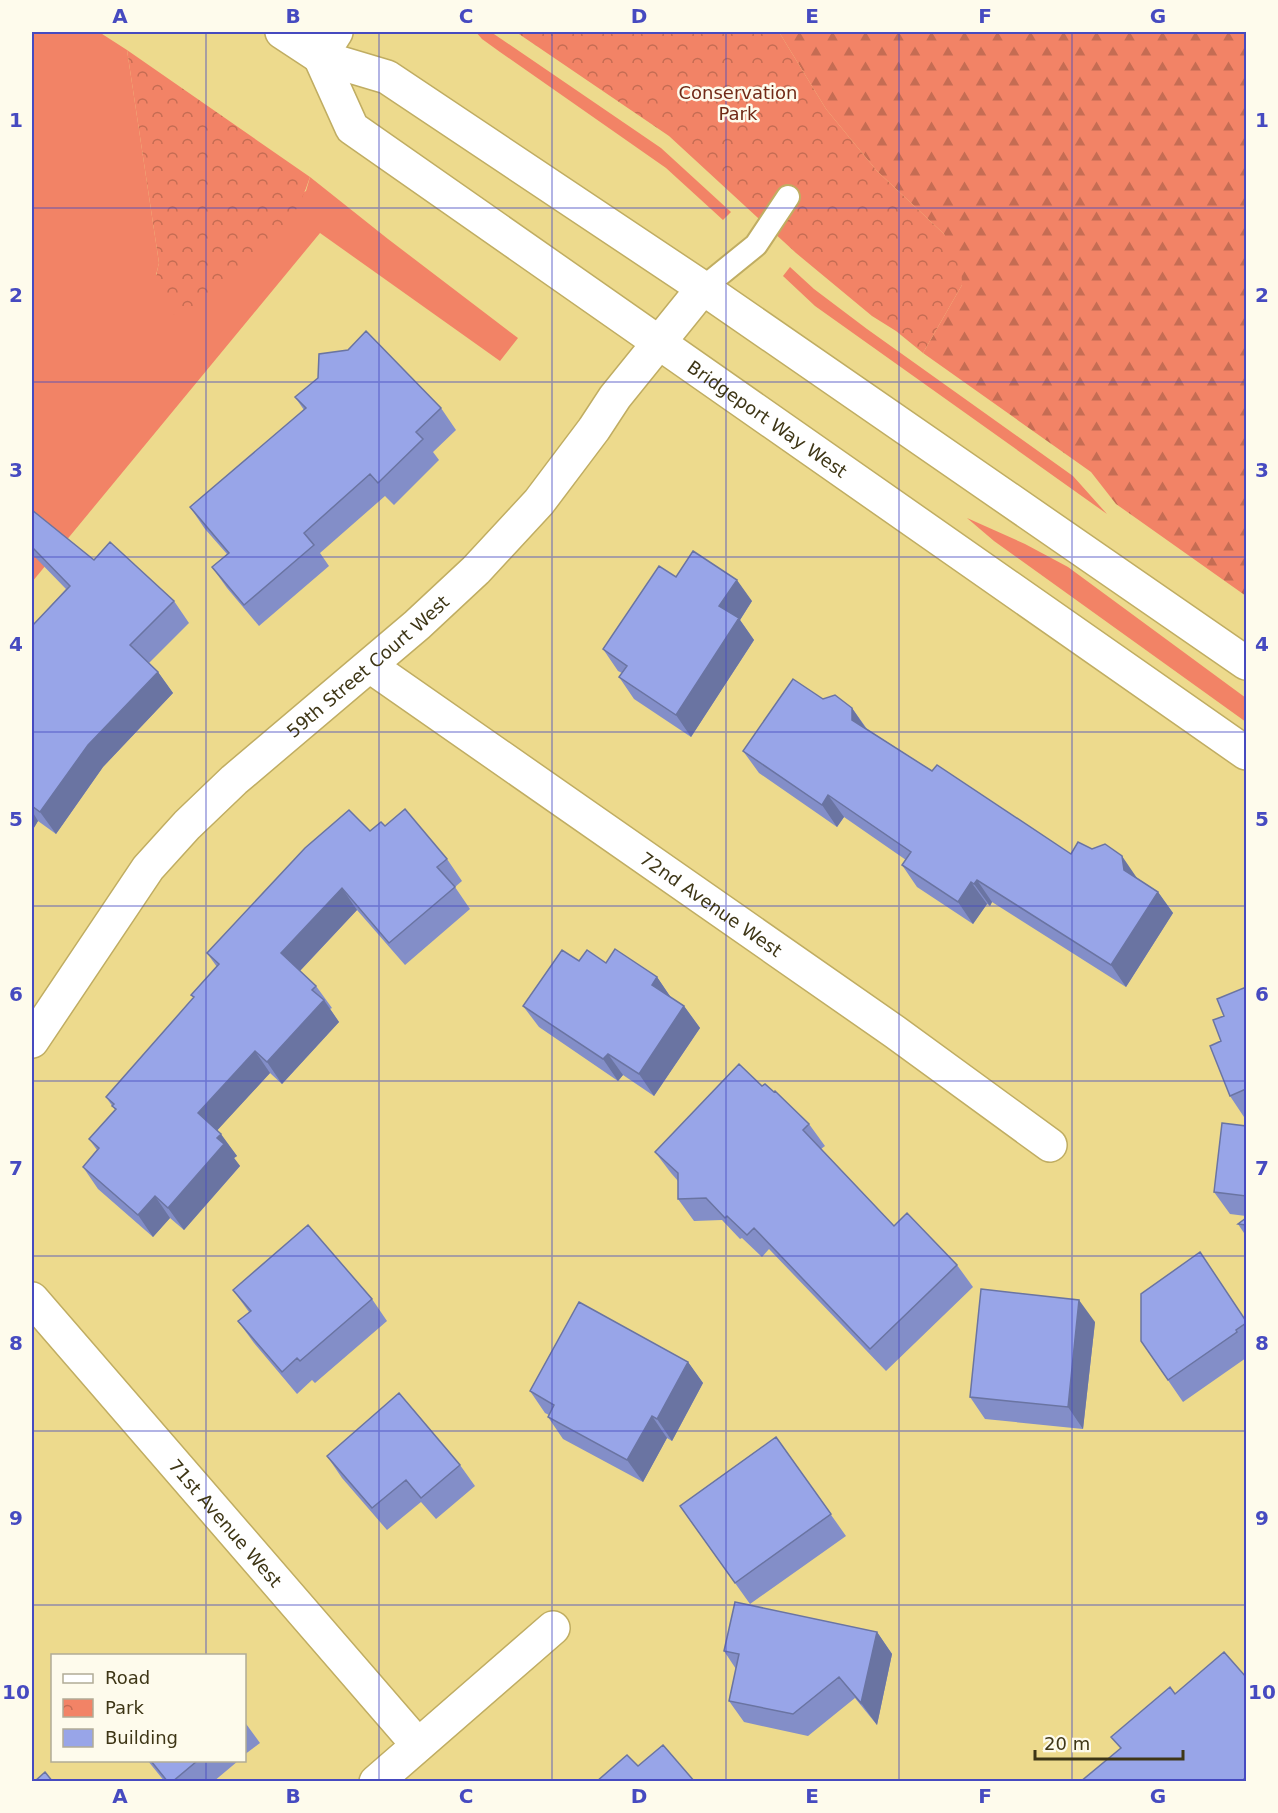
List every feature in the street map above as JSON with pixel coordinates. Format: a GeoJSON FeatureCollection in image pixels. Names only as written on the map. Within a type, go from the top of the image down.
{"type":"FeatureCollection","features":[{"type":"Feature","properties":{"kind":"street"},"geometry":{"type":"LineString","coordinates":[[282,32],[328,44],[387,77],[703,288],[1246,663]]}},
{"type":"Feature","properties":{"kind":"street","name":"Bridgeport Way West"},"geometry":{"type":"LineString","coordinates":[[328,44],[352,128],[1246,753]]}},
{"type":"Feature","properties":{"kind":"street","name":"59th Street Court West"},"geometry":{"type":"LineString","coordinates":[[32,1041],[148,868],[187,825],[234,780],[370,666],[476,570],[539,502],[658,341],[703,288]]}},
{"type":"Feature","properties":{"kind":"street","name":"72nd Avenue West"},"geometry":{"type":"LineString","coordinates":[[370,666],[895,1032],[1050,1145]]}},
{"type":"Feature","properties":{"kind":"street","name":"71st Avenue West"},"geometry":{"type":"LineString","coordinates":[[32,1299],[418,1745]]}},
{"type":"Feature","properties":{"kind":"street"},"geometry":{"type":"LineString","coordinates":[[376,1782],[554,1628]]}},
{"type":"Feature","properties":{"kind":"lane"},"geometry":{"type":"LineString","coordinates":[[703,288],[756,245],[788,197]]}},
{"type":"Feature","properties":{"kind":"green space"},"geometry":{"type":"Polygon","coordinates":[[[32,32],[99,32],[127,50],[159,263],[156,275],[306,191],[310,177],[518,338],[500,361],[320,233],[32,582],[32,32]]]}},
{"type":"Feature","properties":{"kind":"green space"},"geometry":{"type":"Polygon","coordinates":[[[476,32],[491,32],[661,148],[731,212],[723,220],[666,168],[500,52],[476,32]]]}},
{"type":"Feature","properties":{"kind":"green space","name":"Conservation Park"},"geometry":{"type":"Polygon","coordinates":[[[516,32],[779,32],[826,109],[877,171],[944,234],[961,261],[962,285],[923,353],[896,331],[872,316],[796,253],[669,136],[516,32]]]}},
{"type":"Feature","properties":{"kind":"green space"},"geometry":{"type":"Polygon","coordinates":[[[779,32],[1246,32],[1246,596],[1116,504],[1091,472],[923,353],[962,285],[944,234],[877,171],[826,109],[779,32]]]}},
{"type":"Feature","properties":{"kind":"green space"},"geometry":{"type":"Polygon","coordinates":[[[127,50],[310,177],[301,200],[277,238],[245,271],[190,315],[172,314],[158,290],[156,278],[159,263],[127,50]]]}},
{"type":"Feature","properties":{"kind":"green space"},"geometry":{"type":"Polygon","coordinates":[[[790,267],[814,289],[867,329],[1073,476],[1107,514],[815,306],[783,276],[790,267]]]}},
{"type":"Feature","properties":{"kind":"green space"},"geometry":{"type":"Polygon","coordinates":[[[967,518],[1025,544],[1068,567],[1246,698],[1246,722],[994,541],[967,518]]]}},
{"type":"Feature","properties":{"kind":"building"},"geometry":{"type":"Polygon","coordinates":[[[366,331],[441,408],[416,432],[423,439],[378,483],[370,474],[304,533],[314,545],[244,605],[212,567],[229,553],[190,507],[306,408],[295,397],[318,378],[319,354],[348,350],[366,331]]]}},
{"type":"Feature","properties":{"kind":"building"},"geometry":{"type":"Polygon","coordinates":[[[32,510],[94,560],[110,542],[174,601],[130,645],[158,672],[88,745],[40,812],[32,806],[32,626],[70,586],[32,547],[32,510]]]}},
{"type":"Feature","properties":{"kind":"building"},"geometry":{"type":"Polygon","coordinates":[[[693,551],[737,580],[719,606],[739,618],[676,715],[619,677],[627,666],[603,649],[659,566],[676,577],[693,551]]]}},
{"type":"Feature","properties":{"kind":"building"},"geometry":{"type":"Polygon","coordinates":[[[793,679],[823,699],[835,695],[852,708],[852,720],[932,771],[937,765],[1071,854],[1078,842],[1092,849],[1105,844],[1122,856],[1124,870],[1158,892],[1111,965],[977,880],[974,884],[971,882],[958,902],[902,865],[911,852],[828,795],[822,805],[743,751],[793,679]]]}},
{"type":"Feature","properties":{"kind":"building"},"geometry":{"type":"Polygon","coordinates":[[[405,809],[447,859],[437,867],[455,887],[389,943],[342,888],[281,953],[316,986],[312,990],[324,1000],[267,1062],[255,1051],[198,1113],[221,1134],[217,1138],[224,1144],[168,1208],[155,1196],[138,1215],[83,1167],[99,1148],[89,1139],[116,1109],[106,1097],[194,997],[191,995],[219,964],[207,953],[305,848],[349,810],[370,831],[381,822],[385,826],[405,809]]]}},
{"type":"Feature","properties":{"kind":"building"},"geometry":{"type":"Polygon","coordinates":[[[615,949],[657,977],[652,985],[684,1006],[639,1074],[608,1054],[603,1059],[523,1006],[562,950],[579,961],[587,950],[606,963],[615,949]]]}},
{"type":"Feature","properties":{"kind":"building"},"geometry":{"type":"Polygon","coordinates":[[[1246,987],[1246,1089],[1230,1096],[1210,1046],[1221,1041],[1213,1020],[1224,1016],[1217,999],[1246,987]]]}},
{"type":"Feature","properties":{"kind":"building"},"geometry":{"type":"Polygon","coordinates":[[[739,1064],[762,1086],[765,1084],[775,1091],[809,1124],[803,1130],[894,1226],[907,1213],[957,1265],[870,1349],[754,1228],[747,1235],[727,1216],[725,1218],[706,1198],[678,1199],[678,1173],[655,1152],[739,1064]]]}},
{"type":"Feature","properties":{"kind":"building"},"geometry":{"type":"Polygon","coordinates":[[[1222,1123],[1246,1126],[1246,1196],[1214,1192],[1222,1123]]]}},
{"type":"Feature","properties":{"kind":"building"},"geometry":{"type":"Polygon","coordinates":[[[1246,1218],[1246,1225],[1238,1224],[1246,1218]]]}},
{"type":"Feature","properties":{"kind":"building"},"geometry":{"type":"Polygon","coordinates":[[[308,1225],[372,1299],[300,1361],[297,1358],[282,1372],[238,1321],[251,1311],[233,1290],[308,1225]]]}},
{"type":"Feature","properties":{"kind":"building"},"geometry":{"type":"Polygon","coordinates":[[[1200,1252],[1246,1323],[1236,1330],[1237,1332],[1168,1380],[1141,1341],[1141,1294],[1200,1252]]]}},
{"type":"Feature","properties":{"kind":"building"},"geometry":{"type":"Polygon","coordinates":[[[981,1289],[1079,1300],[1068,1407],[970,1397],[981,1289]]]}},
{"type":"Feature","properties":{"kind":"building"},"geometry":{"type":"Polygon","coordinates":[[[579,1302],[688,1362],[657,1419],[652,1416],[627,1460],[548,1417],[554,1405],[530,1391],[579,1302]]]}},
{"type":"Feature","properties":{"kind":"building"},"geometry":{"type":"Polygon","coordinates":[[[399,1393],[460,1465],[421,1498],[406,1480],[372,1508],[327,1456],[399,1393]]]}},
{"type":"Feature","properties":{"kind":"building"},"geometry":{"type":"Polygon","coordinates":[[[776,1437],[831,1514],[735,1583],[680,1506],[776,1437]]]}},
{"type":"Feature","properties":{"kind":"building"},"geometry":{"type":"Polygon","coordinates":[[[735,1602],[877,1632],[861,1703],[839,1677],[793,1714],[729,1701],[739,1654],[724,1651],[735,1602]]]}},
{"type":"Feature","properties":{"kind":"building"},"geometry":{"type":"Polygon","coordinates":[[[1224,1652],[1246,1677],[1246,1776],[1244,1779],[1246,1782],[1080,1782],[1121,1748],[1111,1737],[1170,1687],[1175,1694],[1224,1652]]]}},
{"type":"Feature","properties":{"kind":"building"},"geometry":{"type":"Polygon","coordinates":[[[663,1745],[695,1782],[596,1782],[627,1755],[638,1766],[663,1745]]]}},
{"type":"Feature","properties":{"kind":"building"},"geometry":{"type":"Polygon","coordinates":[[[152,1762],[196,1762],[172,1782],[168,1782],[152,1762]]]}},
{"type":"Feature","properties":{"kind":"building"},"geometry":{"type":"Polygon","coordinates":[[[45,1772],[53,1782],[34,1782],[45,1772]]]}}]}
